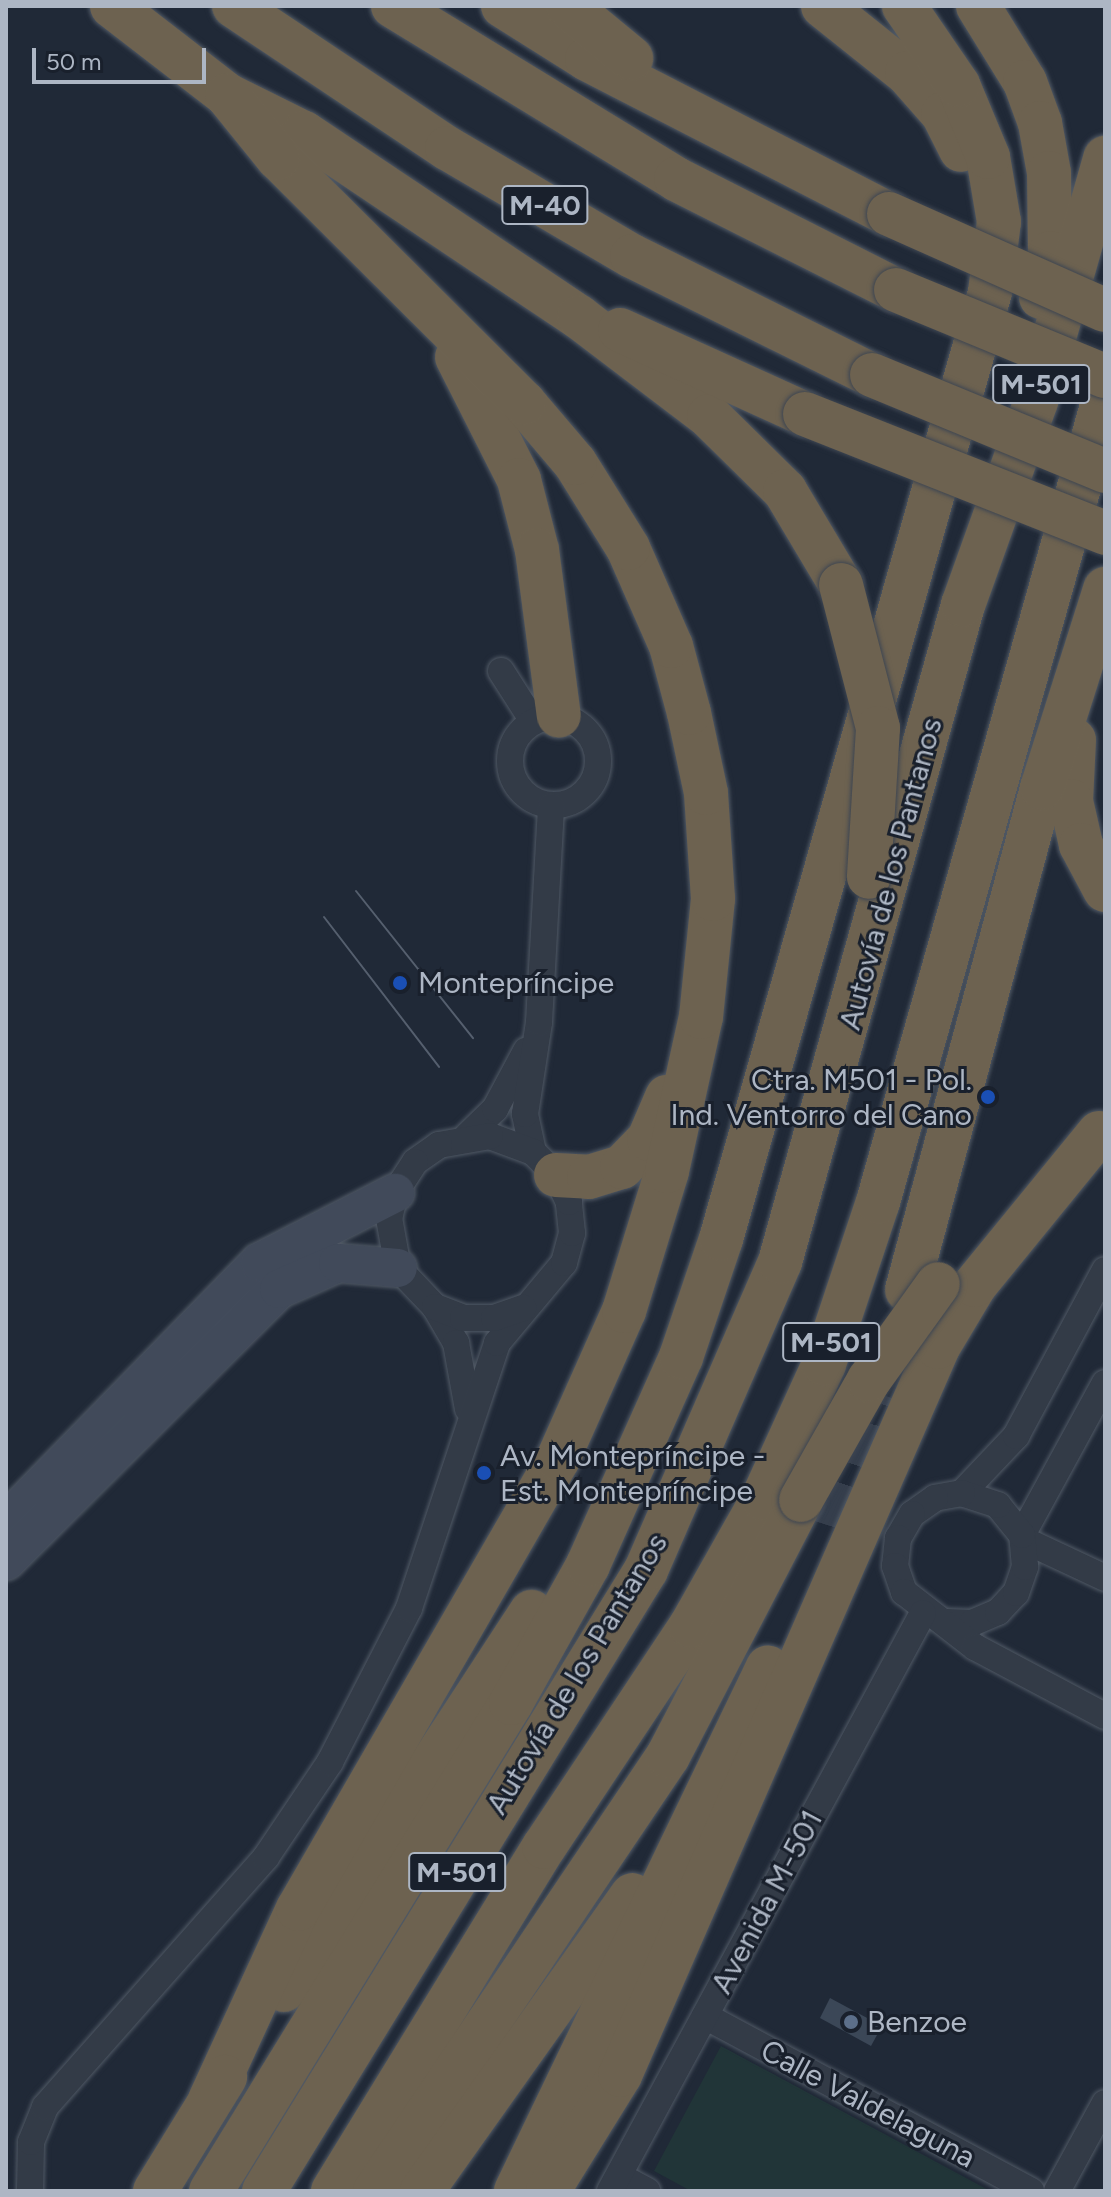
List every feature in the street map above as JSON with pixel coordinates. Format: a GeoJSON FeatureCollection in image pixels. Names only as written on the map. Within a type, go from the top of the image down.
{"type":"FeatureCollection","features":[{"type":"Feature","properties":{"kind":"highway"},"geometry":{"type":"LineString","coordinates":[[112,6],[227,95],[304,133],[579,317],[709,416],[785,491],[841,585],[878,728],[869,877],[849,968],[845,1044]]}},
{"type":"Feature","properties":{"kind":"highway","name":"M-40"},"geometry":{"type":"LineString","coordinates":[[234,6],[526,194],[632,256],[872,375],[1105,471]]}},
{"type":"Feature","properties":{"kind":"highway"},"geometry":{"type":"LineString","coordinates":[[393,6],[676,179],[896,290],[1105,376]]}},
{"type":"Feature","properties":{"kind":"highway"},"geometry":{"type":"LineString","coordinates":[[503,6],[587,59],[889,214],[1105,310]]}},
{"type":"Feature","properties":{"kind":"highway"},"geometry":{"type":"LineString","coordinates":[[568,6],[719,126]]}},
{"type":"Feature","properties":{"kind":"highway"},"geometry":{"type":"LineString","coordinates":[[823,6],[907,73],[943,114],[962,152],[979,205],[981,271],[963,380]]}},
{"type":"Feature","properties":{"kind":"highway"},"geometry":{"type":"LineString","coordinates":[[211,2191],[511,1703],[637,1464],[721,1239],[990,292],[999,222],[988,157],[958,85],[904,6]]}},
{"type":"Feature","properties":{"kind":"highway"},"geometry":{"type":"LineString","coordinates":[[963,605],[1020,397],[1050,253],[1049,173],[1040,123],[1025,82],[978,6]]}},
{"type":"Feature","properties":{"kind":"highway"},"geometry":{"type":"LineString","coordinates":[[210,2100],[340,1829],[484,1595],[558,1459],[624,1311],[667,1171],[701,1017],[713,899],[706,793],[671,646],[628,548],[575,463],[430,309],[278,158],[227,95]]}},
{"type":"Feature","properties":{"kind":"highway","name":"Autovía de los Pantanos"},"geometry":{"type":"LineString","coordinates":[[264,2191],[646,1570],[780,1262],[845,1044],[963,605],[1036,401],[1105,158]]}},
{"type":"Feature","properties":{"kind":"highway"},"geometry":{"type":"LineString","coordinates":[[430,309],[519,480],[537,550],[546,719]]}},
{"type":"Feature","properties":{"kind":"highway"},"geometry":{"type":"LineString","coordinates":[[579,317],[650,340],[805,414],[1105,533]]}},
{"type":"Feature","properties":{"kind":"highway","name":"Autovía de los Pantanos"},"geometry":{"type":"LineString","coordinates":[[333,2191],[512,1897],[691,1626],[763,1498],[824,1364],[878,1202],[1105,395]]}},
{"type":"Feature","properties":{"kind":"highway"},"geometry":{"type":"LineString","coordinates":[[516,2191],[742,1720],[816,1513],[869,1380],[922,1287],[1042,788],[1077,689],[1105,589]]}},
{"type":"Feature","properties":{"kind":"highway"},"geometry":{"type":"LineString","coordinates":[[1077,689],[1071,801],[1081,845],[1105,890]]}},
{"type":"Feature","properties":{"kind":"highway"},"geometry":{"type":"LineString","coordinates":[[545,1164],[589,1177],[622,1167],[649,1139],[701,1017]]}},
{"type":"Feature","properties":{"kind":"highway"},"geometry":{"type":"LineString","coordinates":[[922,1287],[987,1226],[1102,1130]]}},
{"type":"Feature","properties":{"kind":"highway"},"geometry":{"type":"LineString","coordinates":[[548,2191],[620,2075],[938,1347],[975,1285],[1102,1130]]}},
{"type":"Feature","properties":{"kind":"highway"},"geometry":{"type":"LineString","coordinates":[[155,2191],[210,2100],[600,1507],[637,1464]]}},
{"type":"Feature","properties":{"kind":"highway"},"geometry":{"type":"LineString","coordinates":[[375,2191],[668,1756],[816,1513]]}},
{"type":"Feature","properties":{"kind":"highway"},"geometry":{"type":"LineString","coordinates":[[422,2191],[641,1883],[742,1720]]}},
{"type":"Feature","properties":{"kind":"street"},"geometry":{"type":"LineString","coordinates":[[501,671],[546,719],[589,733],[600,766],[591,787],[574,802],[551,806],[530,799],[510,766],[511,749],[546,719]]}},
{"type":"Feature","properties":{"kind":"street"},"geometry":{"type":"LineString","coordinates":[[30,2191],[31,2142],[45,2107],[266,1857],[344,1737],[409,1608],[497,1343],[523,1308],[548,1289],[564,1263],[572,1233],[569,1202],[545,1164],[525,1114],[539,1022],[551,806]]}},
{"type":"Feature","properties":{"kind":"street"},"geometry":{"type":"LineString","coordinates":[[470,1420],[456,1343],[435,1307],[398,1268],[389,1218],[395,1193],[415,1162],[467,1136],[495,1109],[539,1022]]}},
{"type":"Feature","properties":{"kind":"street"},"geometry":{"type":"LineString","coordinates":[[467,1136],[513,1141],[545,1164]]}},
{"type":"Feature","properties":{"kind":"street"},"geometry":{"type":"LineString","coordinates":[[6,1522],[260,1262],[395,1193]]}},
{"type":"Feature","properties":{"kind":"street"},"geometry":{"type":"LineString","coordinates":[[6,1561],[279,1289],[338,1263],[398,1268]]}},
{"type":"Feature","properties":{"kind":"street"},"geometry":{"type":"LineString","coordinates":[[962,1493],[1016,1436],[1105,1270]]}},
{"type":"Feature","properties":{"kind":"street"},"geometry":{"type":"LineString","coordinates":[[435,1307],[463,1318],[494,1318],[523,1308]]}},
{"type":"Feature","properties":{"kind":"street"},"geometry":{"type":"LineString","coordinates":[[935,1618],[972,1623],[998,1612],[1016,1593],[1025,1567],[1023,1538],[1105,1383]]}},
{"type":"Feature","properties":{"kind":"street"},"geometry":{"type":"LineString","coordinates":[[1105,1578],[1023,1538],[998,1505],[962,1493],[935,1498],[912,1514],[898,1538],[895,1566],[904,1592],[975,1647],[1105,1716]]}},
{"type":"Feature","properties":{"kind":"street","name":"Avenida M-501"},"geometry":{"type":"LineString","coordinates":[[615,2183],[705,2016],[935,1618]]}},
{"type":"Feature","properties":{"kind":"street","name":"Calle Valdelaguna"},"geometry":{"type":"LineString","coordinates":[[705,2016],[1031,2191]]}},
{"type":"Feature","properties":{"kind":"street"},"geometry":{"type":"LineString","coordinates":[[1057,2191],[1105,2103]]}},
{"type":"Feature","properties":{"kind":"street"},"geometry":{"type":"LineString","coordinates":[[615,2183],[647,2191]]}},
{"type":"Feature","properties":{"kind":"green space"},"geometry":{"type":"Polygon","coordinates":[[[721,2046],[990,2191],[691,2191],[654,2171],[721,2046]]]}},
{"type":"Feature","properties":{"kind":"building","name":"Benzoe"},"geometry":{"type":"Polygon","coordinates":[[[830,1998],[882,2026],[871,2046],[820,2018],[830,1998]]]}},
{"type":"Feature","properties":{"kind":"tunnel"},"geometry":{"type":"LineString","coordinates":[[830,1526],[874,1392]]}},
{"type":"Feature","properties":{"kind":"tram line"},"geometry":{"type":"LineString","coordinates":[[356,891],[473,1038]]}},
{"type":"Feature","properties":{"kind":"tram line"},"geometry":{"type":"LineString","coordinates":[[324,917],[439,1067]]}},
{"type":"Feature","properties":{"kind":"place","name":"Montepríncipe"},"geometry":{"type":"Point","coordinates":[400,983]}},
{"type":"Feature","properties":{"kind":"place","name":"Ctra. M501 - Pol. Ind. Ventorro del Cano"},"geometry":{"type":"Point","coordinates":[988,1097]}},
{"type":"Feature","properties":{"kind":"place","name":"Av. Montepríncipe - Est. Montepríncipe"},"geometry":{"type":"Point","coordinates":[484,1473]}},
{"type":"Feature","properties":{"kind":"place","name":"Benzoe"},"geometry":{"type":"Point","coordinates":[851,2022]}}]}
